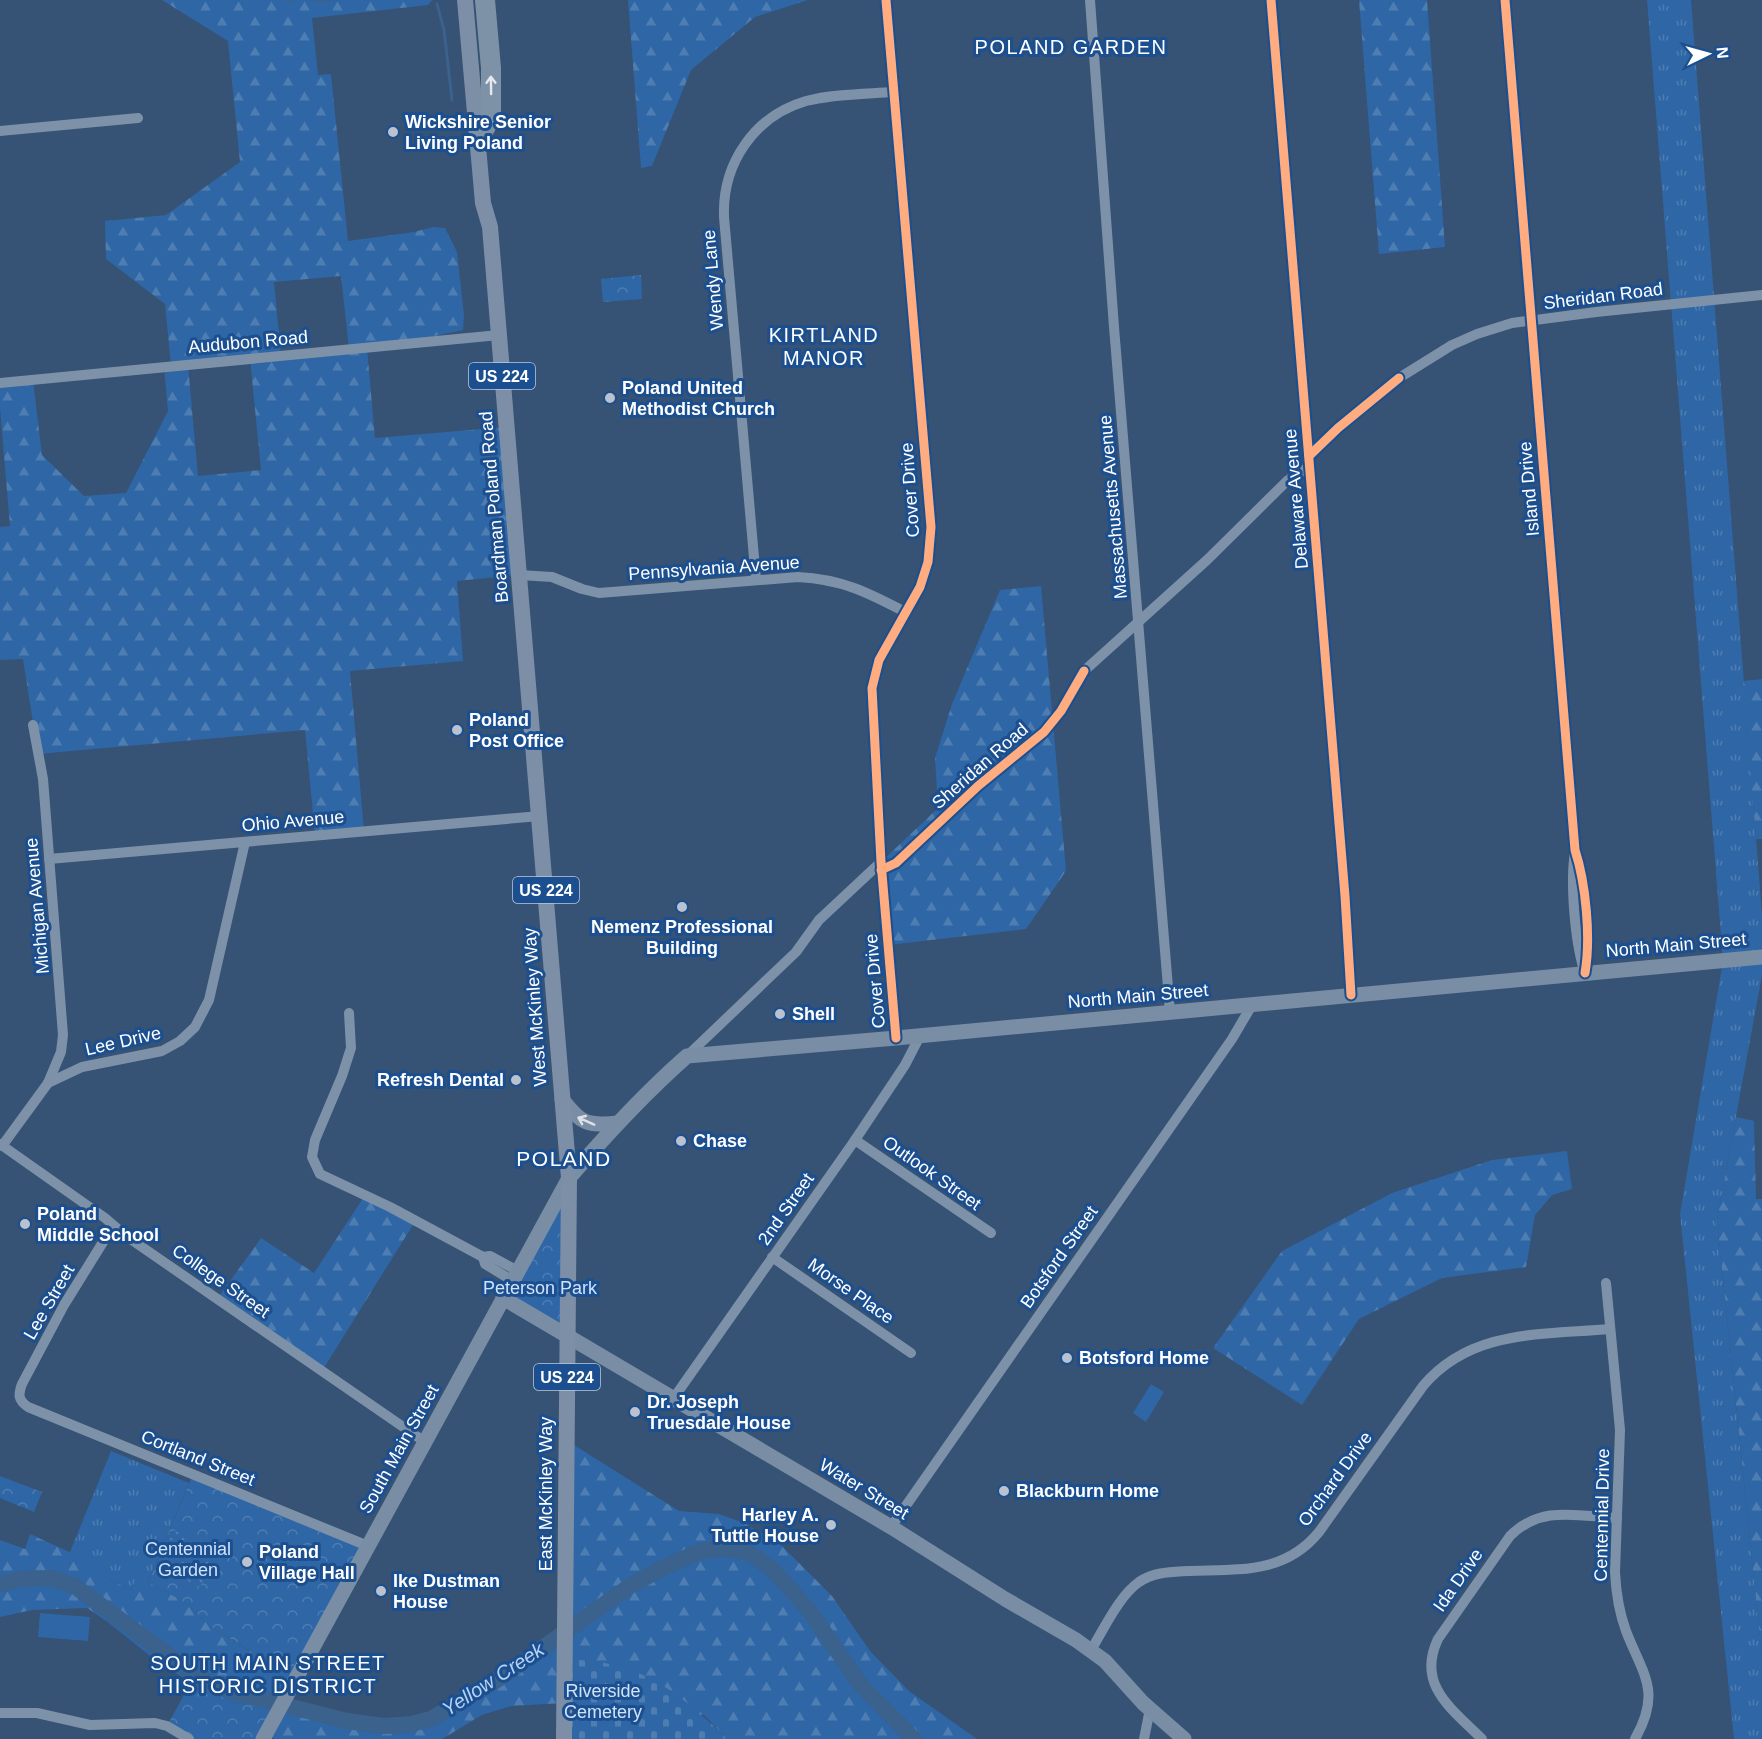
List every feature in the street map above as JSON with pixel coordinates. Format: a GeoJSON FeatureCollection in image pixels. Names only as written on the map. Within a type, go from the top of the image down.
{"type":"FeatureCollection","features":[{"type":"Feature","properties":{"kind":"highway"},"geometry":{"type":"LineString","coordinates":[[478,141],[491,117],[485,0]]}},
{"type":"Feature","properties":{"kind":"main road","name":"Boardman Poland Road"},"geometry":{"type":"LineString","coordinates":[[465,0],[483,203],[490,227],[529,689]]}},
{"type":"Feature","properties":{"kind":"main road","name":"West McKinley Way"},"geometry":{"type":"LineString","coordinates":[[529,689],[569,1178]]}},
{"type":"Feature","properties":{"kind":"main road","name":"North Main Street"},"geometry":{"type":"LineString","coordinates":[[687,1056],[1762,957]]}},
{"type":"Feature","properties":{"kind":"main road"},"geometry":{"type":"LineString","coordinates":[[569,1178],[618,1123],[687,1056]]}},
{"type":"Feature","properties":{"kind":"main road"},"geometry":{"type":"LineString","coordinates":[[562,1098],[574,1115],[587,1124],[618,1123]]}},
{"type":"Feature","properties":{"kind":"main road","name":"South Main Street"},"geometry":{"type":"LineString","coordinates":[[263,1739],[569,1178]]}},
{"type":"Feature","properties":{"kind":"main road","name":"East McKinley Way"},"geometry":{"type":"LineString","coordinates":[[564,1739],[569,1178]]}},
{"type":"Feature","properties":{"kind":"main road","name":"Water Street"},"geometry":{"type":"LineString","coordinates":[[503,1298],[891,1527],[1091,1650],[1112,1668],[1150,1709],[1184,1739]]}},
{"type":"Feature","properties":{"kind":"street","name":"Cover Drive"},"geometry":{"type":"LineString","coordinates":[[886,0],[931,527],[925,574],[907,614],[879,660],[872,688],[880,862],[896,1038]]}},
{"type":"Feature","properties":{"kind":"street","name":"Massachusetts Avenue"},"geometry":{"type":"LineString","coordinates":[[1090,0],[1170,1012]]}},
{"type":"Feature","properties":{"kind":"street","name":"Delaware Avenue"},"geometry":{"type":"LineString","coordinates":[[1271,0],[1352,995]]}},
{"type":"Feature","properties":{"kind":"street","name":"Island Drive"},"geometry":{"type":"LineString","coordinates":[[1505,0],[1575,850],[1581,870],[1588,953],[1585,974]]}},
{"type":"Feature","properties":{"kind":"street","name":"Wendy Lane"},"geometry":{"type":"LineString","coordinates":[[756,580],[724,217],[729,175],[749,139],[779,112],[807,101],[893,92]]}},
{"type":"Feature","properties":{"kind":"street"},"geometry":{"type":"LineString","coordinates":[[0,131],[138,118]]}},
{"type":"Feature","properties":{"kind":"street","name":"Sheridan Road"},"geometry":{"type":"LineString","coordinates":[[1399,378],[1437,353],[1471,337],[1512,323],[1762,295]]}},
{"type":"Feature","properties":{"kind":"street","name":"Audubon Road"},"geometry":{"type":"LineString","coordinates":[[0,383],[499,335]]}},
{"type":"Feature","properties":{"kind":"street"},"geometry":{"type":"LineString","coordinates":[[1084,671],[1207,560],[1287,481],[1310,466]]}},
{"type":"Feature","properties":{"kind":"street","name":"Pennsylvania Avenue"},"geometry":{"type":"LineString","coordinates":[[519,575],[552,577],[599,593],[798,577],[833,580],[870,593],[907,614]]}},
{"type":"Feature","properties":{"kind":"street","name":"Michigan Avenue"},"geometry":{"type":"LineString","coordinates":[[33,725],[43,779],[63,1035],[61,1052],[48,1083]]}},
{"type":"Feature","properties":{"kind":"street","name":"Ohio Avenue"},"geometry":{"type":"LineString","coordinates":[[50,859],[540,816]]}},
{"type":"Feature","properties":{"kind":"street","name":"Lee Drive"},"geometry":{"type":"LineString","coordinates":[[1,1145],[48,1083],[82,1067],[162,1051],[180,1041],[195,1027],[208,1000],[245,842]]}},
{"type":"Feature","properties":{"kind":"street"},"geometry":{"type":"LineString","coordinates":[[687,1056],[796,952],[819,920],[880,862]]}},
{"type":"Feature","properties":{"kind":"street","name":"Botsford Street"},"geometry":{"type":"LineString","coordinates":[[891,1527],[1232,1040],[1252,1005]]}},
{"type":"Feature","properties":{"kind":"street"},"geometry":{"type":"LineString","coordinates":[[349,1013],[351,1048],[342,1076],[315,1140],[312,1157],[320,1174],[390,1207],[483,1257],[490,1256],[515,1276]]}},
{"type":"Feature","properties":{"kind":"street","name":"2nd Street"},"geometry":{"type":"LineString","coordinates":[[673,1399],[855,1140],[905,1065],[920,1036]]}},
{"type":"Feature","properties":{"kind":"street","name":"Outlook Street"},"geometry":{"type":"LineString","coordinates":[[855,1140],[991,1233]]}},
{"type":"Feature","properties":{"kind":"street","name":"College Street"},"geometry":{"type":"LineString","coordinates":[[1,1145],[113,1226],[425,1442]]}},
{"type":"Feature","properties":{"kind":"street","name":"Lee Street"},"geometry":{"type":"LineString","coordinates":[[19,1397],[22,1384],[64,1305],[113,1226]]}},
{"type":"Feature","properties":{"kind":"street","name":"Morse Place"},"geometry":{"type":"LineString","coordinates":[[772,1257],[911,1353]]}},
{"type":"Feature","properties":{"kind":"street","name":"Centennial Drive"},"geometry":{"type":"LineString","coordinates":[[1606,1284],[1620,1430],[1615,1572],[1618,1601],[1626,1631],[1645,1673],[1649,1694],[1646,1716],[1635,1739]]}},
{"type":"Feature","properties":{"kind":"street","name":"Orchard Drive"},"geometry":{"type":"LineString","coordinates":[[1091,1650],[1128,1592],[1147,1577],[1166,1572],[1262,1567],[1285,1560],[1303,1548],[1319,1532],[1423,1386],[1454,1357],[1496,1340],[1610,1329]]}},
{"type":"Feature","properties":{"kind":"street","name":"Cortland Street"},"geometry":{"type":"LineString","coordinates":[[19,1397],[28,1407],[368,1546]]}},
{"type":"Feature","properties":{"kind":"street","name":"Ida Drive"},"geometry":{"type":"LineString","coordinates":[[1482,1739],[1449,1707],[1436,1690],[1431,1664],[1432,1652],[1438,1639],[1510,1536],[1519,1527],[1528,1521],[1547,1515],[1617,1518]]}},
{"type":"Feature","properties":{"kind":"street"},"geometry":{"type":"LineString","coordinates":[[1144,1739],[1150,1709]]}},
{"type":"Feature","properties":{"kind":"street"},"geometry":{"type":"LineString","coordinates":[[0,1713],[37,1713],[90,1725],[155,1723],[167,1726],[189,1739]]}},
{"type":"Feature","properties":{"kind":"green space"},"geometry":{"type":"Polygon","coordinates":[[[162,0],[432,0],[428,5],[312,18],[318,75],[331,74],[348,241],[414,232],[433,227],[445,228],[457,252],[464,315],[463,330],[367,348],[375,438],[506,427],[519,575],[457,581],[463,661],[350,671],[364,831],[315,835],[305,730],[38,754],[23,659],[0,660],[0,527],[10,526],[0,383],[33,380],[42,455],[84,496],[126,493],[168,411],[164,367],[171,366],[165,304],[106,259],[105,221],[166,215],[240,162],[228,41],[162,0]],[[341,276],[274,282],[281,356],[349,349],[341,276]],[[250,359],[188,365],[198,476],[261,470],[250,359]]]}},
{"type":"Feature","properties":{"kind":"green space"},"geometry":{"type":"Polygon","coordinates":[[[628,0],[808,0],[755,17],[691,70],[652,166],[641,168],[628,0]]]}},
{"type":"Feature","properties":{"kind":"green space"},"geometry":{"type":"Polygon","coordinates":[[[1359,0],[1427,0],[1445,247],[1379,254],[1359,0]]]}},
{"type":"Feature","properties":{"kind":"green space"},"geometry":{"type":"Polygon","coordinates":[[[1647,0],[1691,0],[1762,915],[1762,975],[1717,1220],[1762,1657],[1762,1739],[1734,1739],[1680,1214],[1723,961],[1647,0]]]}},
{"type":"Feature","properties":{"kind":"green space"},"geometry":{"type":"Polygon","coordinates":[[[641,275],[642,299],[603,302],[601,279],[641,275]]]}},
{"type":"Feature","properties":{"kind":"green space"},"geometry":{"type":"Polygon","coordinates":[[[1041,586],[1066,871],[1026,929],[888,945],[881,862],[938,808],[935,758],[952,704],[1000,590],[1041,586]]]}},
{"type":"Feature","properties":{"kind":"green space"},"geometry":{"type":"Polygon","coordinates":[[[1762,679],[1762,839],[1756,839],[1743,681],[1762,679]]]}},
{"type":"Feature","properties":{"kind":"green space"},"geometry":{"type":"Polygon","coordinates":[[[1736,1117],[1754,1121],[1756,1199],[1762,1199],[1762,1657],[1717,1220],[1736,1117]]]}},
{"type":"Feature","properties":{"kind":"green space"},"geometry":{"type":"Polygon","coordinates":[[[1567,1151],[1572,1189],[1552,1195],[1535,1215],[1526,1267],[1442,1278],[1359,1319],[1302,1405],[1213,1348],[1282,1251],[1392,1193],[1492,1160],[1567,1151]]]}},
{"type":"Feature","properties":{"kind":"green space","name":"Peterson Park"},"geometry":{"type":"Polygon","coordinates":[[[569,1178],[567,1336],[503,1298],[569,1178]]]}},
{"type":"Feature","properties":{"kind":"green space"},"geometry":{"type":"Polygon","coordinates":[[[365,1195],[416,1220],[322,1371],[217,1299],[261,1238],[314,1273],[365,1195]]]}},
{"type":"Feature","properties":{"kind":"green space"},"geometry":{"type":"Polygon","coordinates":[[[1151,1384],[1164,1392],[1146,1422],[1133,1413],[1151,1384]]]}},
{"type":"Feature","properties":{"kind":"green space"},"geometry":{"type":"Polygon","coordinates":[[[566,1440],[679,1511],[719,1514],[744,1523],[780,1544],[832,1596],[870,1651],[909,1691],[977,1739],[727,1739],[704,1715],[564,1703],[511,1706],[482,1715],[442,1739],[275,1739],[266,1734],[249,1705],[222,1699],[164,1667],[87,1608],[32,1610],[0,1617],[0,1540],[25,1549],[30,1534],[76,1555],[106,1578],[131,1590],[137,1576],[183,1601],[210,1626],[251,1652],[229,1689],[237,1693],[347,1721],[384,1726],[411,1724],[431,1719],[500,1678],[564,1633],[566,1440]]]}},
{"type":"Feature","properties":{"kind":"green space"},"geometry":{"type":"Polygon","coordinates":[[[111,1451],[189,1483],[148,1582],[137,1577],[131,1590],[106,1578],[70,1552],[111,1451]]]}},
{"type":"Feature","properties":{"kind":"green space"},"geometry":{"type":"Polygon","coordinates":[[[193,1474],[368,1546],[283,1704],[228,1690],[250,1651],[210,1626],[183,1601],[148,1582],[193,1474]]]}},
{"type":"Feature","properties":{"kind":"green space"},"geometry":{"type":"Polygon","coordinates":[[[0,1476],[42,1492],[34,1512],[0,1498],[0,1476]]]}},
{"type":"Feature","properties":{"kind":"green space","name":"Centennial Garden"},"geometry":{"type":"Polygon","coordinates":[[[174,1530],[218,1552],[200,1587],[158,1566],[174,1530]]]}},
{"type":"Feature","properties":{"kind":"green space"},"geometry":{"type":"Polygon","coordinates":[[[40,1613],[90,1617],[88,1641],[38,1637],[40,1613]]]}},
{"type":"Feature","properties":{"kind":"green space","name":"Riverside Cemetery"},"geometry":{"type":"Polygon","coordinates":[[[564,1658],[614,1665],[643,1675],[682,1699],[727,1739],[564,1739],[564,1658]]]}},
{"type":"Feature","properties":{"kind":"green space"},"geometry":{"type":"Polygon","coordinates":[[[191,1682],[222,1699],[249,1705],[275,1717],[263,1739],[189,1739],[167,1726],[191,1682]]]}},
{"type":"Feature","properties":{"kind":"waterway"},"geometry":{"type":"LineString","coordinates":[[314,0],[330,0]]}},
{"type":"Feature","properties":{"kind":"waterway"},"geometry":{"type":"LineString","coordinates":[[437,4],[444,30],[452,100]]}},
{"type":"Feature","properties":{"kind":"waterway","name":"Yellow Creek"},"geometry":{"type":"LineString","coordinates":[[0,1584],[21,1579],[52,1578],[76,1587],[199,1678],[237,1693],[347,1721],[384,1726],[411,1724],[431,1719],[500,1678],[630,1586],[698,1552],[723,1548],[749,1553],[771,1568],[809,1610],[860,1684],[914,1739]]}},
{"type":"Feature","properties":{"kind":"cycle path"},"geometry":{"type":"LineString","coordinates":[[886,0],[931,527],[928,562],[920,587],[879,660],[872,688],[881,862],[896,1038]]}},
{"type":"Feature","properties":{"kind":"cycle path"},"geometry":{"type":"LineString","coordinates":[[1271,0],[1345,896],[1351,995]]}},
{"type":"Feature","properties":{"kind":"cycle path"},"geometry":{"type":"LineString","coordinates":[[1505,0],[1575,850],[1586,911],[1588,944],[1585,973]]}},
{"type":"Feature","properties":{"kind":"cycle path"},"geometry":{"type":"LineString","coordinates":[[1309,456],[1338,428],[1399,378]]}},
{"type":"Feature","properties":{"kind":"cycle path"},"geometry":{"type":"LineString","coordinates":[[881,870],[896,863],[978,786],[1044,732],[1061,711],[1084,671]]}},
{"type":"Feature","properties":{"kind":"place","name":"Wickshire Senior Living Poland"},"geometry":{"type":"Point","coordinates":[393,132]}},
{"type":"Feature","properties":{"kind":"place","name":"Poland United Methodist Church"},"geometry":{"type":"Point","coordinates":[610,398]}},
{"type":"Feature","properties":{"kind":"place","name":"Poland Post Office"},"geometry":{"type":"Point","coordinates":[457,730]}},
{"type":"Feature","properties":{"kind":"place","name":"Nemenz Professional Building"},"geometry":{"type":"Point","coordinates":[682,907]}},
{"type":"Feature","properties":{"kind":"place","name":"Shell"},"geometry":{"type":"Point","coordinates":[780,1014]}},
{"type":"Feature","properties":{"kind":"place","name":"Refresh Dental"},"geometry":{"type":"Point","coordinates":[516,1080]}},
{"type":"Feature","properties":{"kind":"place","name":"Chase"},"geometry":{"type":"Point","coordinates":[681,1141]}},
{"type":"Feature","properties":{"kind":"place","name":"Poland Middle School"},"geometry":{"type":"Point","coordinates":[25,1224]}},
{"type":"Feature","properties":{"kind":"place","name":"Botsford Home"},"geometry":{"type":"Point","coordinates":[1067,1358]}},
{"type":"Feature","properties":{"kind":"place","name":"Dr. Joseph Truesdale House"},"geometry":{"type":"Point","coordinates":[635,1412]}},
{"type":"Feature","properties":{"kind":"place","name":"Blackburn Home"},"geometry":{"type":"Point","coordinates":[1004,1491]}},
{"type":"Feature","properties":{"kind":"place","name":"Harley A. Tuttle House"},"geometry":{"type":"Point","coordinates":[831,1525]}},
{"type":"Feature","properties":{"kind":"place","name":"Poland Village Hall"},"geometry":{"type":"Point","coordinates":[247,1562]}},
{"type":"Feature","properties":{"kind":"place","name":"Ike Dustman House"},"geometry":{"type":"Point","coordinates":[381,1591]}},
{"type":"Feature","properties":{"kind":"district","name":"POLAND GARDEN"},"geometry":{"type":"Point","coordinates":[1071,47]}},
{"type":"Feature","properties":{"kind":"district","name":"KIRTLAND MANOR"},"geometry":{"type":"Point","coordinates":[824,346]}},
{"type":"Feature","properties":{"kind":"district","name":"POLAND"},"geometry":{"type":"Point","coordinates":[564,1159]}},
{"type":"Feature","properties":{"kind":"district","name":"SOUTH MAIN STREET HISTORIC DISTRICT"},"geometry":{"type":"Point","coordinates":[268,1674]}}]}
